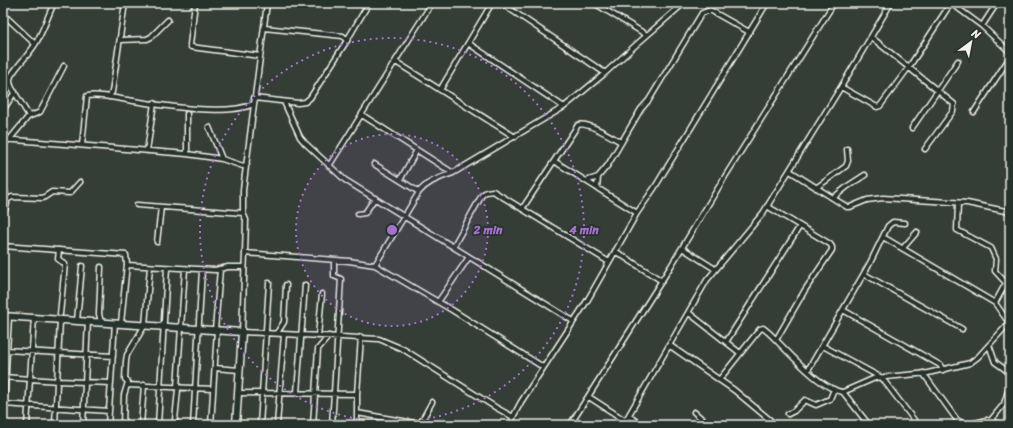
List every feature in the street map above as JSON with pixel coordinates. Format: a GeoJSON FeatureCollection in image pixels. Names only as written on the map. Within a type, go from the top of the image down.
{"type":"FeatureCollection","features":[{"type":"Feature","properties":{"kind":"street"},"geometry":{"type":"LineString","coordinates":[[29,116],[10,83],[11,77],[35,44],[54,3]]}},
{"type":"Feature","properties":{"kind":"street"},"geometry":{"type":"LineString","coordinates":[[109,97],[112,92],[125,3]]}},
{"type":"Feature","properties":{"kind":"street"},"geometry":{"type":"LineString","coordinates":[[195,3],[191,46],[260,56]]}},
{"type":"Feature","properties":{"kind":"street"},"geometry":{"type":"LineString","coordinates":[[236,425],[245,254],[246,220],[243,213],[243,190],[267,3]]}},
{"type":"Feature","properties":{"kind":"street"},"geometry":{"type":"LineString","coordinates":[[254,98],[298,103],[305,102],[310,98],[347,41],[369,3]]}},
{"type":"Feature","properties":{"kind":"street"},"geometry":{"type":"LineString","coordinates":[[329,166],[432,3]]}},
{"type":"Feature","properties":{"kind":"street"},"geometry":{"type":"LineString","coordinates":[[440,90],[492,3]]}},
{"type":"Feature","properties":{"kind":"street"},"geometry":{"type":"LineString","coordinates":[[501,3],[605,73]]}},
{"type":"Feature","properties":{"kind":"street"},"geometry":{"type":"LineString","coordinates":[[375,265],[419,192],[425,185],[433,180],[453,173],[564,108],[684,3]]}},
{"type":"Feature","properties":{"kind":"street"},"geometry":{"type":"LineString","coordinates":[[512,425],[512,417],[573,321],[616,251],[637,213],[698,118],[767,3]]}},
{"type":"Feature","properties":{"kind":"street"},"geometry":{"type":"LineString","coordinates":[[570,425],[662,281],[726,175],[834,3]]}},
{"type":"Feature","properties":{"kind":"street"},"geometry":{"type":"LineString","coordinates":[[623,425],[707,280],[768,206],[891,3]]}},
{"type":"Feature","properties":{"kind":"street"},"geometry":{"type":"LineString","coordinates":[[841,87],[879,107],[909,67],[951,3],[982,26],[1010,52]]}},
{"type":"Feature","properties":{"kind":"street"},"geometry":{"type":"LineString","coordinates":[[982,26],[997,3]]}},
{"type":"Feature","properties":{"kind":"street"},"geometry":{"type":"LineString","coordinates":[[598,4],[647,36]]}},
{"type":"Feature","properties":{"kind":"street"},"geometry":{"type":"LineString","coordinates":[[597,188],[598,177],[608,164],[641,109],[649,100],[702,13],[710,10],[749,32]]}},
{"type":"Feature","properties":{"kind":"street"},"geometry":{"type":"LineString","coordinates":[[3,14],[35,44]]}},
{"type":"Feature","properties":{"kind":"street"},"geometry":{"type":"LineString","coordinates":[[120,40],[147,39],[151,37],[168,20]]}},
{"type":"Feature","properties":{"kind":"street"},"geometry":{"type":"LineString","coordinates":[[264,28],[343,36],[347,41]]}},
{"type":"Feature","properties":{"kind":"street"},"geometry":{"type":"LineString","coordinates":[[871,37],[954,104],[954,108],[925,148]]}},
{"type":"Feature","properties":{"kind":"street"},"geometry":{"type":"LineString","coordinates":[[468,43],[564,108]]}},
{"type":"Feature","properties":{"kind":"street"},"geometry":{"type":"LineString","coordinates":[[974,112],[1010,57]]}},
{"type":"Feature","properties":{"kind":"street"},"geometry":{"type":"LineString","coordinates":[[912,128],[958,61]]}},
{"type":"Feature","properties":{"kind":"street"},"geometry":{"type":"LineString","coordinates":[[396,62],[515,137]]}},
{"type":"Feature","properties":{"kind":"street"},"geometry":{"type":"LineString","coordinates":[[9,140],[29,116],[40,112],[64,66]]}},
{"type":"Feature","properties":{"kind":"street"},"geometry":{"type":"LineString","coordinates":[[3,110],[15,92]]}},
{"type":"Feature","properties":{"kind":"street"},"geometry":{"type":"LineString","coordinates":[[112,92],[116,98]]}},
{"type":"Feature","properties":{"kind":"street"},"geometry":{"type":"LineString","coordinates":[[82,145],[87,96],[109,97],[194,108],[224,110],[248,107],[253,104]]}},
{"type":"Feature","properties":{"kind":"street"},"geometry":{"type":"LineString","coordinates":[[284,102],[300,137],[344,180],[573,321]]}},
{"type":"Feature","properties":{"kind":"street"},"geometry":{"type":"LineString","coordinates":[[147,151],[154,103]]}},
{"type":"Feature","properties":{"kind":"street"},"geometry":{"type":"LineString","coordinates":[[187,114],[187,154]]}},
{"type":"Feature","properties":{"kind":"street"},"geometry":{"type":"LineString","coordinates":[[362,115],[453,173]]}},
{"type":"Feature","properties":{"kind":"street"},"geometry":{"type":"LineString","coordinates":[[522,209],[572,132],[581,124],[587,124],[621,142]]}},
{"type":"Feature","properties":{"kind":"street"},"geometry":{"type":"LineString","coordinates":[[209,127],[222,159]]}},
{"type":"Feature","properties":{"kind":"street"},"geometry":{"type":"LineString","coordinates":[[3,139],[187,154],[222,159],[243,166],[247,164]]}},
{"type":"Feature","properties":{"kind":"street"},"geometry":{"type":"LineString","coordinates":[[816,188],[846,166],[848,162],[847,149]]}},
{"type":"Feature","properties":{"kind":"street"},"geometry":{"type":"LineString","coordinates":[[400,180],[417,150]]}},
{"type":"Feature","properties":{"kind":"street"},"geometry":{"type":"LineString","coordinates":[[554,161],[637,213]]}},
{"type":"Feature","properties":{"kind":"street"},"geometry":{"type":"LineString","coordinates":[[374,164],[419,192]]}},
{"type":"Feature","properties":{"kind":"street"},"geometry":{"type":"LineString","coordinates":[[790,171],[816,188],[850,207],[867,200],[883,198],[967,203],[1010,212]]}},
{"type":"Feature","properties":{"kind":"street"},"geometry":{"type":"LineString","coordinates":[[833,198],[865,175]]}},
{"type":"Feature","properties":{"kind":"street"},"geometry":{"type":"LineString","coordinates":[[586,181],[598,177]]}},
{"type":"Feature","properties":{"kind":"street"},"geometry":{"type":"LineString","coordinates":[[3,178],[7,200],[7,208],[3,216]]}},
{"type":"Feature","properties":{"kind":"street"},"geometry":{"type":"LineString","coordinates":[[7,200],[12,197],[43,198],[52,192],[70,193],[80,182]]}},
{"type":"Feature","properties":{"kind":"street"},"geometry":{"type":"LineString","coordinates":[[453,247],[482,195],[486,192],[493,192],[609,262]]}},
{"type":"Feature","properties":{"kind":"street"},"geometry":{"type":"LineString","coordinates":[[358,214],[365,213],[375,198]]}},
{"type":"Feature","properties":{"kind":"street"},"geometry":{"type":"LineString","coordinates":[[958,203],[957,230],[991,248],[996,259],[995,271],[1006,283],[995,303]]}},
{"type":"Feature","properties":{"kind":"street"},"geometry":{"type":"LineString","coordinates":[[137,205],[243,213]]}},
{"type":"Feature","properties":{"kind":"street"},"geometry":{"type":"LineString","coordinates":[[768,206],[830,244],[832,247],[832,250],[805,290],[776,340]]}},
{"type":"Feature","properties":{"kind":"street"},"geometry":{"type":"LineString","coordinates":[[157,242],[161,207]]}},
{"type":"Feature","properties":{"kind":"street"},"geometry":{"type":"LineString","coordinates":[[808,370],[864,274],[890,223],[905,223]]}},
{"type":"Feature","properties":{"kind":"street"},"geometry":{"type":"LineString","coordinates":[[726,342],[800,226]]}},
{"type":"Feature","properties":{"kind":"street"},"geometry":{"type":"LineString","coordinates":[[903,248],[917,232]]}},
{"type":"Feature","properties":{"kind":"street"},"geometry":{"type":"LineString","coordinates":[[843,392],[875,378],[943,370],[970,363],[989,345],[1009,322],[995,303],[883,237]]}},
{"type":"Feature","properties":{"kind":"street"},"geometry":{"type":"LineString","coordinates":[[3,246],[126,255],[127,265],[113,356],[108,425]]}},
{"type":"Feature","properties":{"kind":"street"},"geometry":{"type":"LineString","coordinates":[[682,248],[715,269]]}},
{"type":"Feature","properties":{"kind":"street"},"geometry":{"type":"LineString","coordinates":[[55,425],[64,264],[58,259],[59,250]]}},
{"type":"Feature","properties":{"kind":"street"},"geometry":{"type":"LineString","coordinates":[[616,251],[662,281]]}},
{"type":"Feature","properties":{"kind":"street"},"geometry":{"type":"LineString","coordinates":[[245,254],[334,260],[375,265],[543,367]]}},
{"type":"Feature","properties":{"kind":"street"},"geometry":{"type":"LineString","coordinates":[[438,302],[469,257]]}},
{"type":"Feature","properties":{"kind":"street"},"geometry":{"type":"LineString","coordinates":[[332,425],[336,336],[341,279],[334,276],[334,260]]}},
{"type":"Feature","properties":{"kind":"street"},"geometry":{"type":"LineString","coordinates":[[127,265],[202,270],[244,267]]}},
{"type":"Feature","properties":{"kind":"street"},"geometry":{"type":"LineString","coordinates":[[77,321],[82,266]]}},
{"type":"Feature","properties":{"kind":"street"},"geometry":{"type":"LineString","coordinates":[[101,267],[99,314],[101,322]]}},
{"type":"Feature","properties":{"kind":"street"},"geometry":{"type":"LineString","coordinates":[[123,425],[124,395],[127,385],[127,380],[125,379],[126,361],[145,325],[150,267]]}},
{"type":"Feature","properties":{"kind":"street"},"geometry":{"type":"LineString","coordinates":[[158,425],[163,326],[168,268]]}},
{"type":"Feature","properties":{"kind":"street"},"geometry":{"type":"LineString","coordinates":[[176,420],[185,269]]}},
{"type":"Feature","properties":{"kind":"street"},"geometry":{"type":"LineString","coordinates":[[211,425],[220,269]]}},
{"type":"Feature","properties":{"kind":"street"},"geometry":{"type":"LineString","coordinates":[[193,425],[202,270]]}},
{"type":"Feature","properties":{"kind":"street"},"geometry":{"type":"LineString","coordinates":[[864,274],[962,329]]}},
{"type":"Feature","properties":{"kind":"street"},"geometry":{"type":"LineString","coordinates":[[260,425],[269,283]]}},
{"type":"Feature","properties":{"kind":"street"},"geometry":{"type":"LineString","coordinates":[[277,334],[284,322],[286,285]]}},
{"type":"Feature","properties":{"kind":"street"},"geometry":{"type":"LineString","coordinates":[[297,393],[305,285]]}},
{"type":"Feature","properties":{"kind":"street"},"geometry":{"type":"LineString","coordinates":[[318,336],[322,294]]}},
{"type":"Feature","properties":{"kind":"street"},"geometry":{"type":"LineString","coordinates":[[843,310],[940,365],[943,370]]}},
{"type":"Feature","properties":{"kind":"street"},"geometry":{"type":"LineString","coordinates":[[688,312],[740,353]]}},
{"type":"Feature","properties":{"kind":"street"},"geometry":{"type":"LineString","coordinates":[[109,411],[56,406],[4,404],[6,316],[34,318],[60,317],[77,321],[379,339],[403,349],[495,408],[512,417]]}},
{"type":"Feature","properties":{"kind":"street"},"geometry":{"type":"LineString","coordinates":[[27,425],[30,405],[34,318]]}},
{"type":"Feature","properties":{"kind":"street"},"geometry":{"type":"LineString","coordinates":[[83,425],[88,321]]}},
{"type":"Feature","properties":{"kind":"street"},"geometry":{"type":"LineString","coordinates":[[719,380],[760,329],[765,329],[824,384],[843,392],[869,425]]}},
{"type":"Feature","properties":{"kind":"street"},"geometry":{"type":"LineString","coordinates":[[278,425],[284,334]]}},
{"type":"Feature","properties":{"kind":"street"},"geometry":{"type":"LineString","coordinates":[[314,425],[318,349],[328,336]]}},
{"type":"Feature","properties":{"kind":"street"},"geometry":{"type":"LineString","coordinates":[[357,425],[357,394],[361,337]]}},
{"type":"Feature","properties":{"kind":"street"},"geometry":{"type":"LineString","coordinates":[[669,345],[734,390],[776,425]]}},
{"type":"Feature","properties":{"kind":"street"},"geometry":{"type":"LineString","coordinates":[[989,345],[994,362],[1010,373]]}},
{"type":"Feature","properties":{"kind":"street"},"geometry":{"type":"LineString","coordinates":[[823,346],[882,378],[914,420]]}},
{"type":"Feature","properties":{"kind":"street"},"geometry":{"type":"LineString","coordinates":[[6,350],[33,350],[113,356]]}},
{"type":"Feature","properties":{"kind":"street"},"geometry":{"type":"LineString","coordinates":[[215,368],[240,370]]}},
{"type":"Feature","properties":{"kind":"street"},"geometry":{"type":"LineString","coordinates":[[923,373],[957,420],[966,425],[991,420],[1004,425]]}},
{"type":"Feature","properties":{"kind":"street"},"geometry":{"type":"LineString","coordinates":[[4,377],[111,383]]}},
{"type":"Feature","properties":{"kind":"street"},"geometry":{"type":"LineString","coordinates":[[991,420],[1004,404],[1010,384]]}},
{"type":"Feature","properties":{"kind":"street"},"geometry":{"type":"LineString","coordinates":[[127,385],[213,388]]}},
{"type":"Feature","properties":{"kind":"street"},"geometry":{"type":"LineString","coordinates":[[141,425],[144,385]]}},
{"type":"Feature","properties":{"kind":"street"},"geometry":{"type":"LineString","coordinates":[[788,414],[794,411],[805,400],[816,405],[830,399],[834,389]]}},
{"type":"Feature","properties":{"kind":"street"},"geometry":{"type":"LineString","coordinates":[[238,394],[357,394]]}},
{"type":"Feature","properties":{"kind":"street"},"geometry":{"type":"LineString","coordinates":[[589,397],[626,421]]}},
{"type":"Feature","properties":{"kind":"street"},"geometry":{"type":"LineString","coordinates":[[357,413],[420,424],[432,402]]}},
{"type":"Feature","properties":{"kind":"street"},"geometry":{"type":"LineString","coordinates":[[694,412],[709,425]]}},
{"type":"Feature","properties":{"kind":"street"},"geometry":{"type":"LineString","coordinates":[[629,416],[641,425]]}}]}
